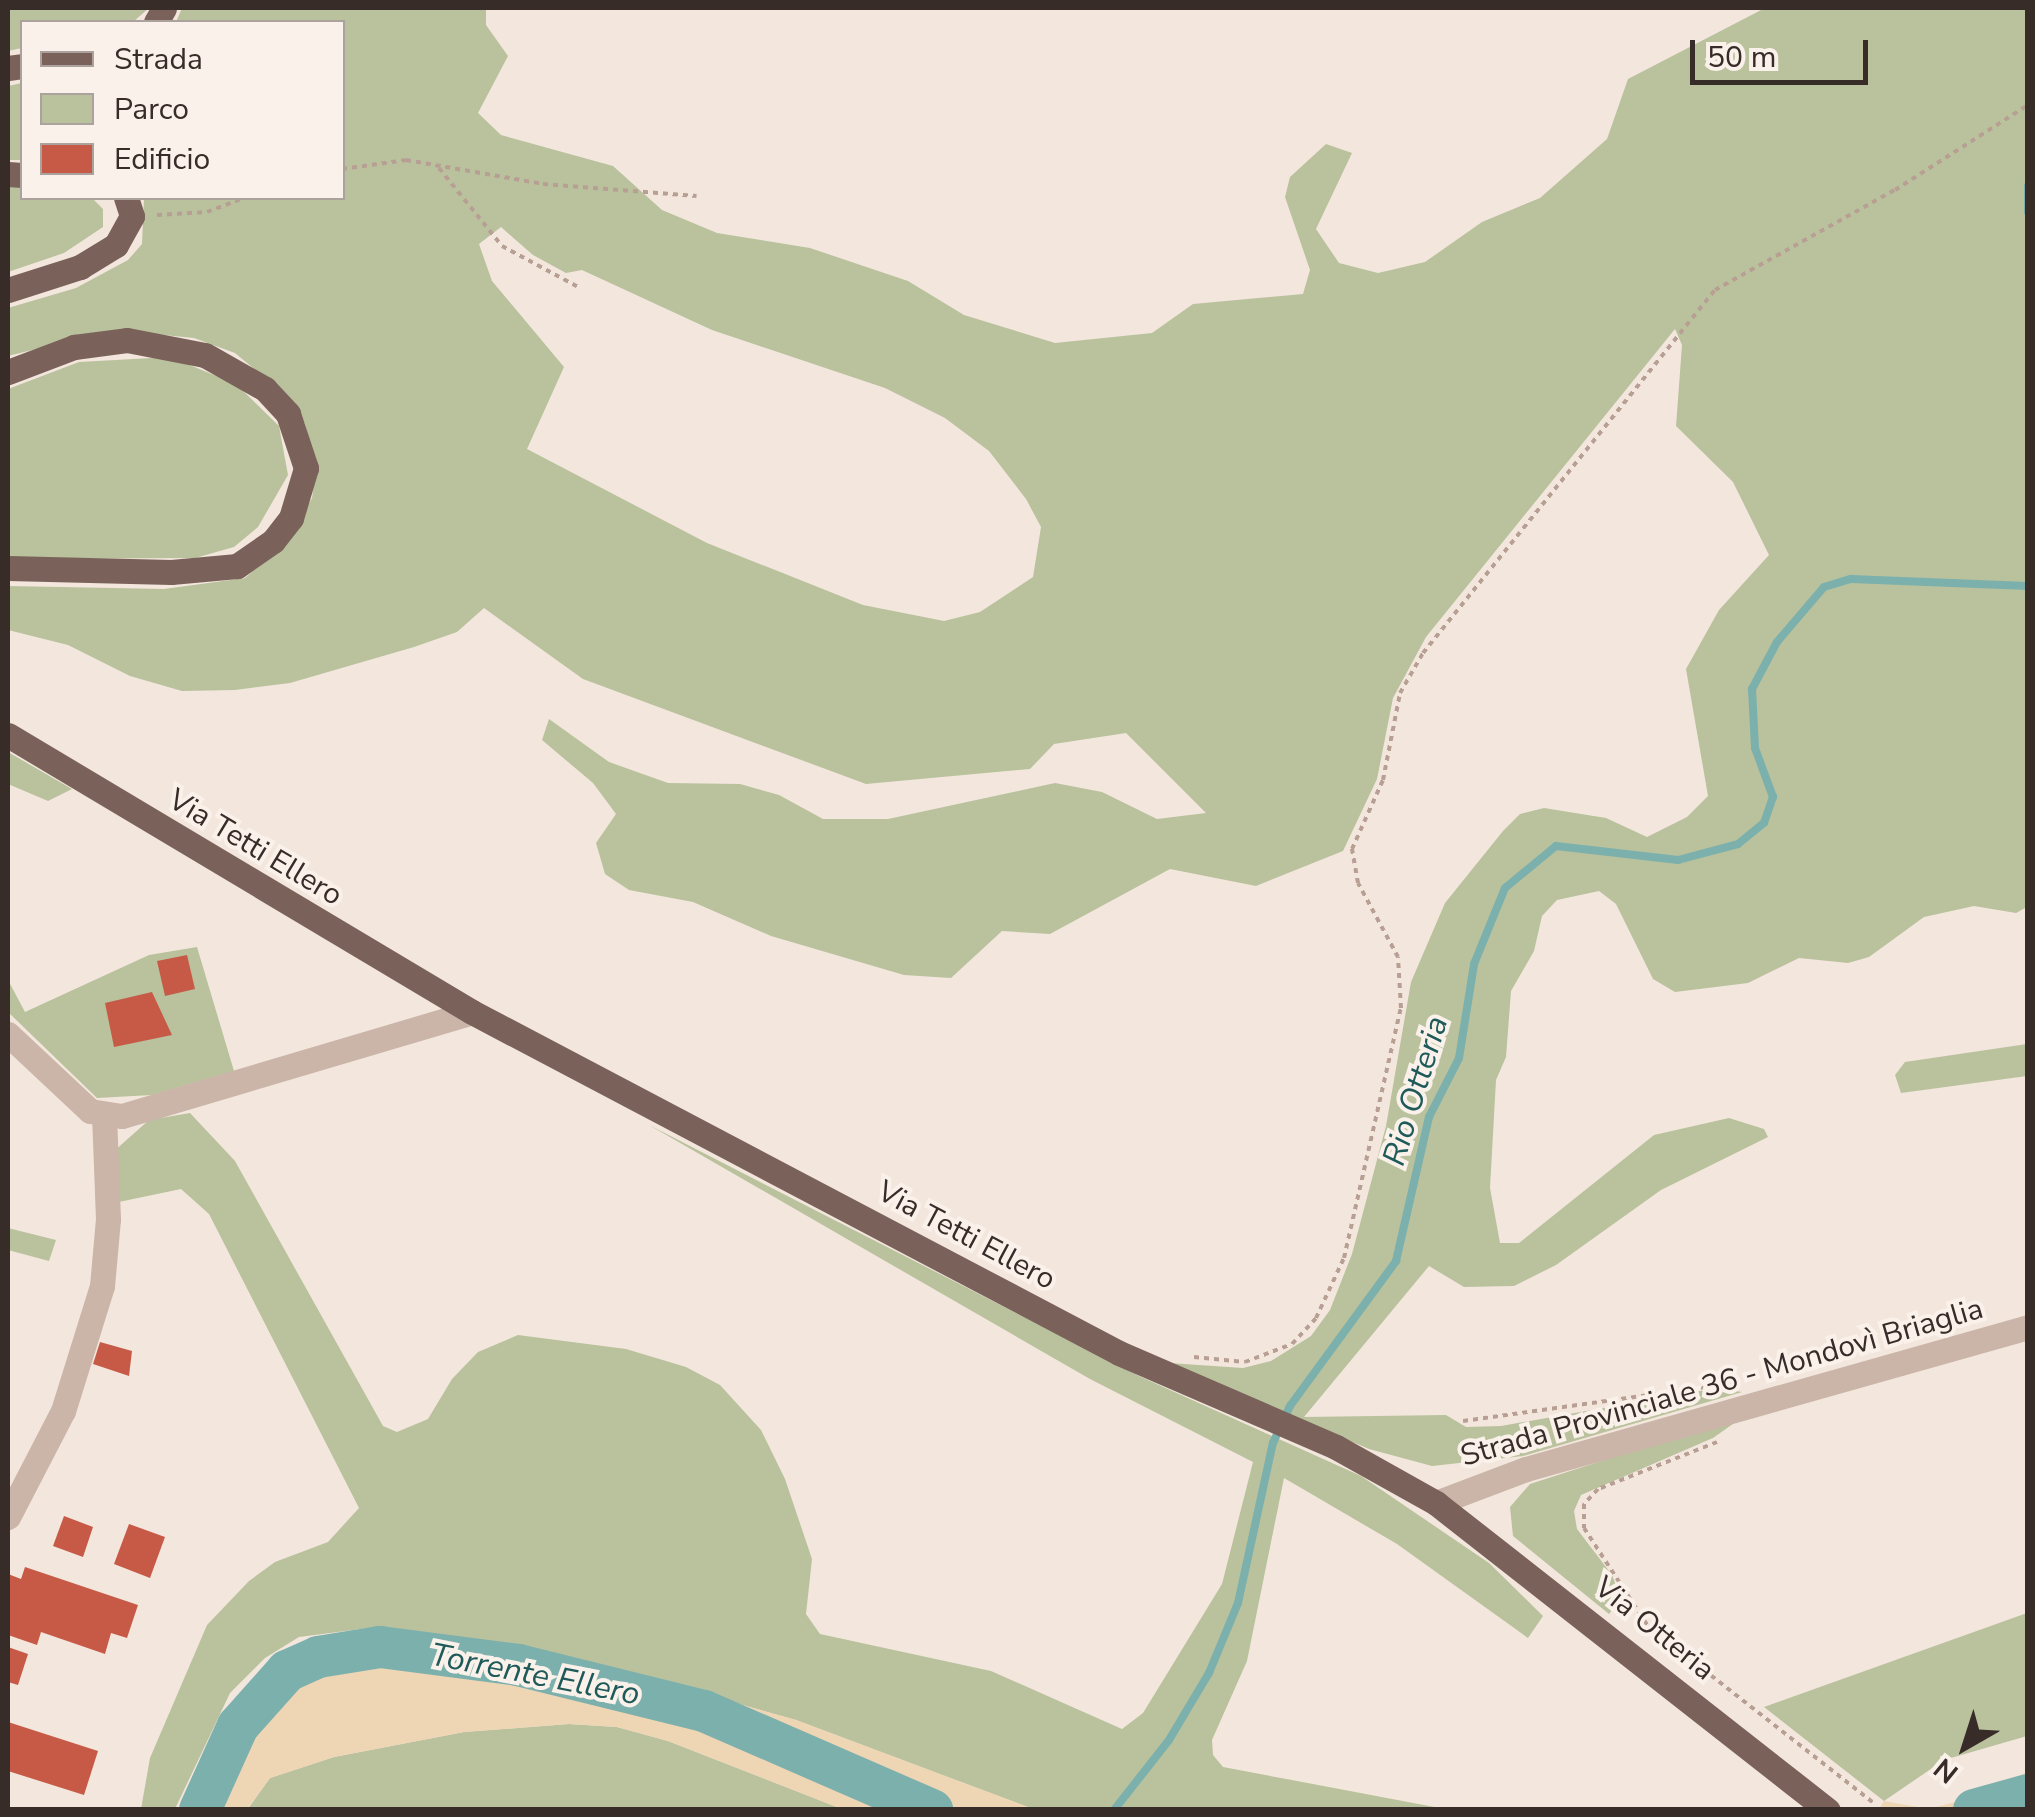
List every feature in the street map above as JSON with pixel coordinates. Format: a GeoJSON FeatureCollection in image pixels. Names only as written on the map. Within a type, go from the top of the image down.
{"type":"FeatureCollection","features":[{"type":"Feature","properties":{"kind":"main road"},"geometry":{"type":"LineString","coordinates":[[8,290],[100,256],[127,233],[129,207]]}},
{"type":"Feature","properties":{"kind":"main road"},"geometry":{"type":"LineString","coordinates":[[8,372],[101,342],[181,348],[265,389],[288,414],[306,468],[303,493],[290,518],[273,541],[237,566],[171,572],[8,568]]}},
{"type":"Feature","properties":{"kind":"main road","name":"Via Tetti Ellero"},"geometry":{"type":"LineString","coordinates":[[8,735],[472,1012],[1119,1353],[1298,1430],[1436,1503]]}},
{"type":"Feature","properties":{"kind":"main road","name":"Via Otteria"},"geometry":{"type":"LineString","coordinates":[[1436,1503],[1538,1579],[1828,1810]]}},
{"type":"Feature","properties":{"kind":"street"},"geometry":{"type":"LineString","coordinates":[[8,1034],[83,1106],[104,1116],[140,1112],[472,1012]]}},
{"type":"Feature","properties":{"kind":"street"},"geometry":{"type":"LineString","coordinates":[[8,1517],[63,1411],[100,1296],[108,1244],[104,1116]]}},
{"type":"Feature","properties":{"kind":"street","name":"Strada Provinciale 36 - Mondovì Briaglia"},"geometry":{"type":"LineString","coordinates":[[1436,1503],[1526,1470],[2028,1327]]}},
{"type":"Feature","properties":{"kind":"path"},"geometry":{"type":"LineString","coordinates":[[1191,1356],[1245,1362],[1292,1344],[1316,1318],[1344,1258],[1401,1008],[1398,957],[1354,875],[1352,848],[1384,780],[1400,693],[1423,653],[1715,290],[1895,190],[2028,104]]}},
{"type":"Feature","properties":{"kind":"path"},"geometry":{"type":"LineString","coordinates":[[345,170],[406,160],[439,168],[697,196]]}},
{"type":"Feature","properties":{"kind":"path"},"geometry":{"type":"LineString","coordinates":[[439,168],[502,246],[578,287]]}},
{"type":"Feature","properties":{"kind":"path"},"geometry":{"type":"LineString","coordinates":[[129,207],[207,212],[238,200]]}},
{"type":"Feature","properties":{"kind":"path"},"geometry":{"type":"LineString","coordinates":[[1463,1420],[1543,1414],[1721,1383],[1742,1385],[1765,1399]]}},
{"type":"Feature","properties":{"kind":"path"},"geometry":{"type":"LineString","coordinates":[[1730,1436],[1598,1490],[1584,1504],[1584,1528],[1648,1626],[1875,1804]]}},
{"type":"Feature","properties":{"kind":"green space"},"geometry":{"type":"Polygon","coordinates":[[[8,8],[149,8],[135,20],[20,20],[20,48],[8,51],[8,8]]]}},
{"type":"Feature","properties":{"kind":"green space"},"geometry":{"type":"Polygon","coordinates":[[[182,8],[486,8],[486,25],[508,56],[478,113],[501,135],[613,166],[662,210],[717,233],[810,248],[908,281],[964,315],[1055,343],[1152,333],[1193,304],[1303,294],[1310,270],[1285,197],[1290,177],[1326,144],[1352,153],[1316,229],[1339,263],[1378,273],[1425,262],[1482,222],[1540,198],[1607,139],[1628,79],[1765,8],[2027,8],[2027,907],[2016,913],[1974,906],[1924,917],[1869,957],[1848,963],[1799,958],[1748,983],[1675,992],[1653,979],[1616,904],[1599,891],[1557,900],[1542,916],[1534,951],[1511,991],[1506,1057],[1496,1080],[1490,1188],[1500,1243],[1519,1243],[1654,1135],[1729,1118],[1764,1129],[1768,1137],[1661,1190],[1556,1265],[1514,1286],[1464,1287],[1429,1266],[1304,1417],[1446,1415],[1466,1427],[1501,1426],[1717,1388],[1742,1392],[1523,1456],[1432,1466],[1369,1449],[1169,1363],[1243,1368],[1271,1361],[1311,1336],[1330,1310],[1352,1254],[1386,1126],[1411,982],[1445,903],[1503,831],[1520,814],[1544,808],[1606,818],[1647,837],[1687,817],[1708,796],[1686,669],[1719,610],[1769,555],[1733,482],[1676,426],[1682,345],[1675,329],[1426,637],[1393,698],[1377,779],[1343,851],[1256,886],[1170,869],[1050,934],[1002,931],[951,978],[904,975],[771,936],[693,902],[629,890],[605,874],[596,843],[616,814],[593,783],[542,740],[549,719],[609,762],[668,783],[740,784],[779,795],[823,819],[888,819],[1055,783],[1102,792],[1157,819],[1206,813],[1126,733],[1054,744],[1030,769],[866,784],[583,679],[484,608],[457,632],[414,647],[290,683],[235,690],[182,691],[130,676],[68,645],[8,630],[8,586],[164,589],[245,578],[287,542],[312,498],[316,471],[305,424],[290,399],[235,353],[194,338],[113,330],[8,356],[8,308],[76,288],[128,260],[142,244],[144,200],[345,200],[345,20],[177,20],[182,8]],[[501,227],[479,244],[492,281],[564,367],[527,449],[707,543],[863,605],[944,621],[980,612],[1033,577],[1041,527],[1026,499],[989,451],[945,418],[885,388],[712,330],[582,270],[566,273],[533,255],[501,227]]]}},
{"type":"Feature","properties":{"kind":"green space"},"geometry":{"type":"Polygon","coordinates":[[[20,83],[20,160],[8,160],[8,86],[20,83]]]}},
{"type":"Feature","properties":{"kind":"green space"},"geometry":{"type":"Polygon","coordinates":[[[8,187],[20,187],[20,200],[94,200],[103,209],[103,227],[64,253],[8,272],[8,187]]]}},
{"type":"Feature","properties":{"kind":"green space"},"geometry":{"type":"Polygon","coordinates":[[[170,357],[236,384],[279,426],[288,475],[258,527],[234,547],[195,558],[8,559],[8,389],[79,362],[170,357]]]}},
{"type":"Feature","properties":{"kind":"green space"},"geometry":{"type":"Polygon","coordinates":[[[8,752],[72,789],[48,801],[8,784],[8,752]]]}},
{"type":"Feature","properties":{"kind":"green space"},"geometry":{"type":"Polygon","coordinates":[[[197,947],[234,1071],[152,1095],[97,1098],[8,1012],[8,980],[25,1012],[149,955],[197,947]]]}},
{"type":"Feature","properties":{"kind":"green space"},"geometry":{"type":"Polygon","coordinates":[[[2027,1044],[2027,1076],[1901,1093],[1895,1075],[1905,1062],[2027,1044]]]}},
{"type":"Feature","properties":{"kind":"green space"},"geometry":{"type":"Polygon","coordinates":[[[190,1113],[235,1161],[383,1426],[397,1432],[428,1419],[452,1379],[478,1352],[518,1335],[626,1349],[686,1367],[720,1385],[761,1430],[785,1479],[812,1559],[806,1614],[820,1634],[991,1671],[1122,1729],[1143,1713],[1222,1584],[1253,1462],[1090,1379],[649,1125],[1139,1376],[1361,1476],[1489,1563],[1543,1616],[1528,1638],[1397,1544],[1284,1478],[1247,1661],[1212,1740],[1213,1755],[1223,1767],[1445,1809],[1033,1809],[796,1720],[576,1658],[369,1628],[299,1637],[265,1658],[230,1693],[175,1809],[141,1809],[150,1758],[207,1625],[249,1581],[275,1562],[328,1542],[359,1508],[209,1214],[181,1189],[114,1203],[113,1152],[149,1120],[190,1113]]]}},
{"type":"Feature","properties":{"kind":"green space"},"geometry":{"type":"Polygon","coordinates":[[[8,1228],[56,1240],[49,1261],[8,1250],[8,1228]]]}},
{"type":"Feature","properties":{"kind":"green space"},"geometry":{"type":"Polygon","coordinates":[[[1747,1414],[1713,1438],[1581,1495],[1574,1511],[1577,1529],[1612,1575],[1621,1599],[1609,1614],[1513,1536],[1510,1507],[1530,1484],[1747,1414]]]}},
{"type":"Feature","properties":{"kind":"green space"},"geometry":{"type":"Polygon","coordinates":[[[2027,1613],[2027,1736],[1944,1760],[1884,1801],[1764,1707],[2027,1613]]]}},
{"type":"Feature","properties":{"kind":"green space"},"geometry":{"type":"Polygon","coordinates":[[[569,1724],[617,1727],[668,1741],[842,1809],[247,1810],[270,1778],[334,1757],[464,1732],[569,1724]]]}},
{"type":"Feature","properties":{"kind":"sand"},"geometry":{"type":"Polygon","coordinates":[[[369,1628],[576,1658],[796,1720],[1033,1809],[842,1809],[668,1741],[617,1727],[569,1724],[464,1732],[334,1757],[270,1778],[247,1809],[187,1809],[231,1714],[256,1682],[313,1645],[369,1628]]]}},
{"type":"Feature","properties":{"kind":"sand"},"geometry":{"type":"Polygon","coordinates":[[[2027,1772],[2027,1809],[1929,1809],[1989,1793],[2027,1772]]]}},
{"type":"Feature","properties":{"kind":"sand"},"geometry":{"type":"Polygon","coordinates":[[[1884,1801],[1929,1809],[1879,1809],[1884,1801]]]}},
{"type":"Feature","properties":{"kind":"building"},"geometry":{"type":"Polygon","coordinates":[[[187,955],[195,989],[165,996],[157,961],[187,955]]]}},
{"type":"Feature","properties":{"kind":"building"},"geometry":{"type":"Polygon","coordinates":[[[152,992],[172,1035],[114,1047],[105,1003],[152,992]]]}},
{"type":"Feature","properties":{"kind":"building"},"geometry":{"type":"Polygon","coordinates":[[[100,1342],[132,1351],[129,1376],[93,1364],[100,1342]]]}},
{"type":"Feature","properties":{"kind":"building"},"geometry":{"type":"Polygon","coordinates":[[[64,1516],[93,1527],[83,1557],[53,1546],[64,1516]]]}},
{"type":"Feature","properties":{"kind":"building"},"geometry":{"type":"Polygon","coordinates":[[[129,1524],[165,1537],[150,1578],[114,1564],[129,1524]]]}},
{"type":"Feature","properties":{"kind":"building"},"geometry":{"type":"Polygon","coordinates":[[[25,1567],[138,1605],[127,1638],[111,1633],[105,1654],[41,1632],[37,1645],[8,1635],[8,1574],[21,1579],[25,1567]]]}},
{"type":"Feature","properties":{"kind":"building"},"geometry":{"type":"Polygon","coordinates":[[[8,1647],[28,1654],[18,1685],[8,1682],[8,1647]]]}},
{"type":"Feature","properties":{"kind":"building"},"geometry":{"type":"Polygon","coordinates":[[[8,1722],[98,1751],[84,1795],[8,1771],[8,1722]]]}},
{"type":"Feature","properties":{"kind":"waterway","name":"Rio Otteria"},"geometry":{"type":"LineString","coordinates":[[2028,186],[2028,212]]}},
{"type":"Feature","properties":{"kind":"waterway","name":"Rio Otteria"},"geometry":{"type":"LineString","coordinates":[[1114,1810],[1169,1740],[1209,1673],[1238,1603],[1273,1443],[1290,1406],[1396,1261],[1429,1117],[1459,1058],[1474,964],[1505,888],[1556,846],[1678,860],[1738,844],[1764,823],[1773,797],[1755,748],[1752,689],[1777,642],[1824,587],[1851,579],[2028,586]]}},
{"type":"Feature","properties":{"kind":"waterway","name":"Torrente Ellero"},"geometry":{"type":"LineString","coordinates":[[200,1810],[238,1726],[287,1671],[318,1657],[380,1647],[518,1665],[704,1711],[932,1810]]}},
{"type":"Feature","properties":{"kind":"waterway","name":"Torrente Ellero"},"geometry":{"type":"LineString","coordinates":[[1974,1810],[2028,1795]]}}]}
